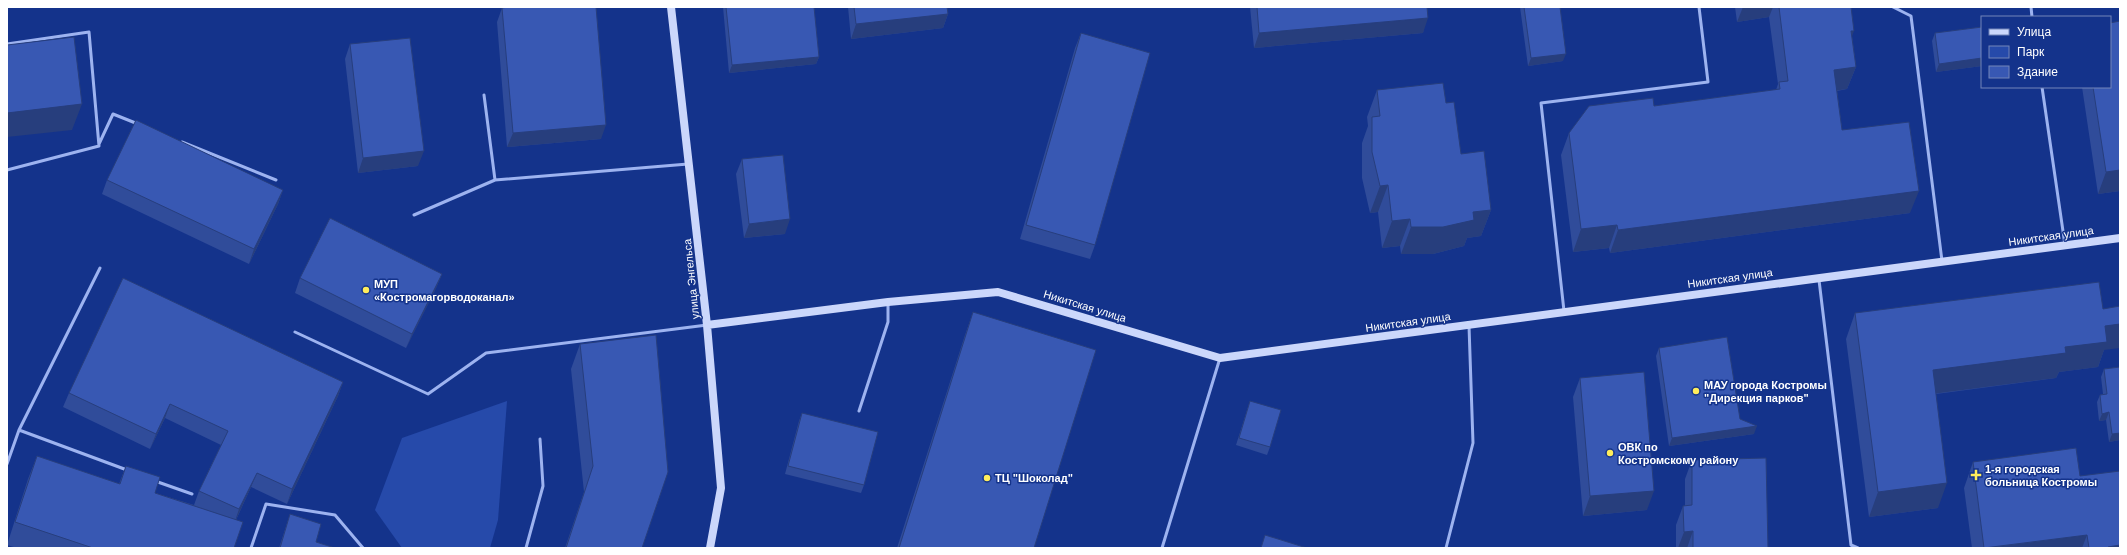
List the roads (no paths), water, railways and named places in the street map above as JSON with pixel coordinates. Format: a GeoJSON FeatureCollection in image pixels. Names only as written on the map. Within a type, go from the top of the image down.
{"type":"FeatureCollection","features":[{"type":"Feature","properties":{"kind":"street","name":"улица Энгельса"},"geometry":{"type":"LineString","coordinates":[[671,7],[707,325],[721,488],[710,548]]}},
{"type":"Feature","properties":{"kind":"street","name":"Никитская улица"},"geometry":{"type":"LineString","coordinates":[[707,325],[888,302],[998,292],[1220,358],[2120,238]]}},
{"type":"Feature","properties":{"kind":"lane"},"geometry":{"type":"LineString","coordinates":[[1564,312],[1541,103],[1708,82],[1699,7]]}},
{"type":"Feature","properties":{"kind":"lane"},"geometry":{"type":"LineString","coordinates":[[1893,7],[1911,16],[1942,261]]}},
{"type":"Feature","properties":{"kind":"lane"},"geometry":{"type":"LineString","coordinates":[[7,44],[89,32],[99,146]]}},
{"type":"Feature","properties":{"kind":"lane"},"geometry":{"type":"LineString","coordinates":[[2042,88],[2065,245]]}},
{"type":"Feature","properties":{"kind":"lane"},"geometry":{"type":"LineString","coordinates":[[484,95],[495,180]]}},
{"type":"Feature","properties":{"kind":"lane"},"geometry":{"type":"LineString","coordinates":[[99,146],[113,114],[142,125]]}},
{"type":"Feature","properties":{"kind":"lane"},"geometry":{"type":"LineString","coordinates":[[177,140],[276,180]]}},
{"type":"Feature","properties":{"kind":"lane"},"geometry":{"type":"LineString","coordinates":[[7,170],[99,146]]}},
{"type":"Feature","properties":{"kind":"lane"},"geometry":{"type":"LineString","coordinates":[[414,215],[495,180],[689,164]]}},
{"type":"Feature","properties":{"kind":"lane"},"geometry":{"type":"LineString","coordinates":[[7,464],[19,430],[100,268]]}},
{"type":"Feature","properties":{"kind":"lane"},"geometry":{"type":"LineString","coordinates":[[1818,278],[1851,545],[1858,548]]}},
{"type":"Feature","properties":{"kind":"lane"},"geometry":{"type":"LineString","coordinates":[[859,411],[888,322],[888,302]]}},
{"type":"Feature","properties":{"kind":"lane"},"geometry":{"type":"LineString","coordinates":[[1446,548],[1474,443],[1469,324]]}},
{"type":"Feature","properties":{"kind":"lane"},"geometry":{"type":"LineString","coordinates":[[295,332],[428,394],[486,353],[707,325]]}},
{"type":"Feature","properties":{"kind":"lane"},"geometry":{"type":"LineString","coordinates":[[1162,548],[1220,358]]}},
{"type":"Feature","properties":{"kind":"lane"},"geometry":{"type":"LineString","coordinates":[[19,430],[134,473]]}},
{"type":"Feature","properties":{"kind":"lane"},"geometry":{"type":"LineString","coordinates":[[526,548],[543,486],[540,439]]}},
{"type":"Feature","properties":{"kind":"lane"},"geometry":{"type":"LineString","coordinates":[[148,478],[192,494]]}},
{"type":"Feature","properties":{"kind":"lane"},"geometry":{"type":"LineString","coordinates":[[251,548],[266,504],[335,515],[363,548]]}},
{"type":"Feature","properties":{"kind":"place","name":"МУП «Костромагорводоканал»"},"geometry":{"type":"Point","coordinates":[366,290]}},
{"type":"Feature","properties":{"kind":"place","name":"МАУ города Костромы \"Дирекция парков\""},"geometry":{"type":"Point","coordinates":[1696,391]}},
{"type":"Feature","properties":{"kind":"place","name":"ОВК по Костромскому району"},"geometry":{"type":"Point","coordinates":[1610,453]}},
{"type":"Feature","properties":{"kind":"place","name":"1-я городская больница Костромы"},"geometry":{"type":"Point","coordinates":[1976,475]}},
{"type":"Feature","properties":{"kind":"place","name":"ТЦ \"Шоколад\""},"geometry":{"type":"Point","coordinates":[987,478]}}]}
